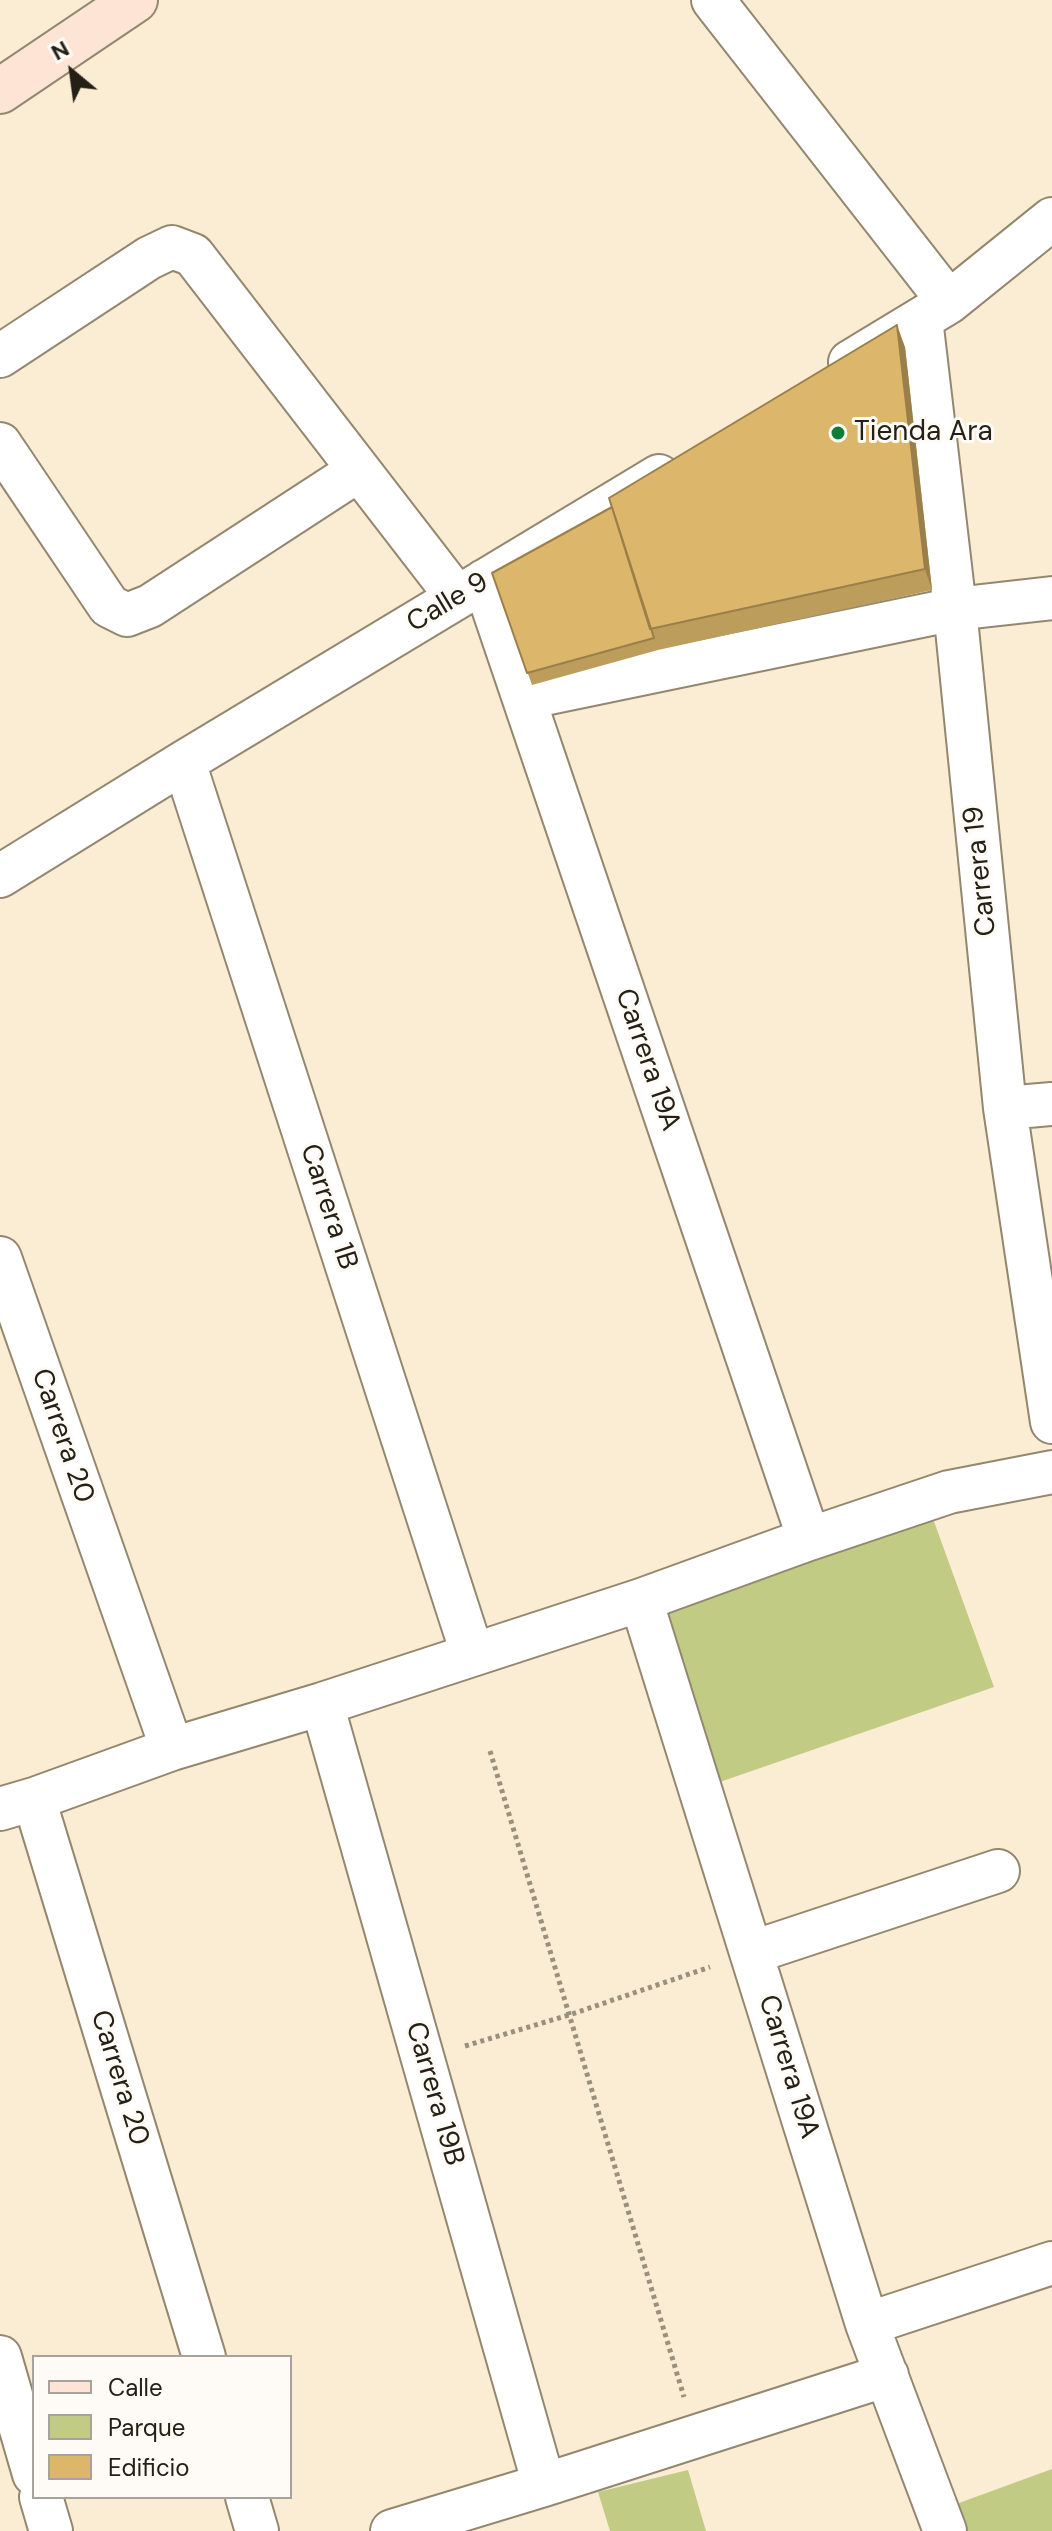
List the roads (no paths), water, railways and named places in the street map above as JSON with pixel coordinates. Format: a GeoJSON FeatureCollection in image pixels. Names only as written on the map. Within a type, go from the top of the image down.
{"type":"FeatureCollection","features":[{"type":"Feature","properties":{"kind":"street"},"geometry":{"type":"LineString","coordinates":[[0,91],[135,0]]}},
{"type":"Feature","properties":{"kind":"street"},"geometry":{"type":"LineString","coordinates":[[713,0],[935,310]]}},
{"type":"Feature","properties":{"kind":"street"},"geometry":{"type":"LineString","coordinates":[[812,384],[935,310],[1052,219]]}},
{"type":"Feature","properties":{"kind":"street","name":"Carrera 19A"},"geometry":{"type":"LineString","coordinates":[[0,356],[149,258],[172,247],[193,255],[359,470],[471,589],[525,698],[809,1539]]}},
{"type":"Feature","properties":{"kind":"street","name":"Carrera 19"},"geometry":{"type":"LineString","coordinates":[[935,310],[955,609],[1005,1108],[1052,1422]]}},
{"type":"Feature","properties":{"kind":"street"},"geometry":{"type":"LineString","coordinates":[[0,444],[109,606],[127,615],[150,606],[359,470]]}},
{"type":"Feature","properties":{"kind":"street","name":"Calle 9"},"geometry":{"type":"LineString","coordinates":[[0,876],[689,458]]}},
{"type":"Feature","properties":{"kind":"street"},"geometry":{"type":"LineString","coordinates":[[525,698],[955,609],[1052,598]]}},
{"type":"Feature","properties":{"kind":"street","name":"Carrera 1B"},"geometry":{"type":"LineString","coordinates":[[184,762],[472,1653]]}},
{"type":"Feature","properties":{"kind":"street"},"geometry":{"type":"LineString","coordinates":[[1005,1108],[1052,1104]]}},
{"type":"Feature","properties":{"kind":"street","name":"Carrera 20"},"geometry":{"type":"LineString","coordinates":[[0,1258],[172,1749]]}},
{"type":"Feature","properties":{"kind":"street"},"geometry":{"type":"LineString","coordinates":[[17,1804],[172,1749],[322,1704],[641,1600],[949,1492],[1052,1472]]}},
{"type":"Feature","properties":{"kind":"street","name":"Carrera 19A"},"geometry":{"type":"LineString","coordinates":[[641,1600],[867,2324],[945,2531]]}},
{"type":"Feature","properties":{"kind":"street","name":"Carrera 19B"},"geometry":{"type":"LineString","coordinates":[[322,1704],[544,2485]]}},
{"type":"Feature","properties":{"kind":"street","name":"Carrera 20"},"geometry":{"type":"LineString","coordinates":[[17,1804],[203,2355]]}},
{"type":"Feature","properties":{"kind":"street"},"geometry":{"type":"LineString","coordinates":[[753,1952],[998,1871]]}},
{"type":"Feature","properties":{"kind":"street"},"geometry":{"type":"LineString","coordinates":[[867,2324],[1052,2263]]}},
{"type":"Feature","properties":{"kind":"street"},"geometry":{"type":"LineString","coordinates":[[0,2357],[32,2467]]}},
{"type":"Feature","properties":{"kind":"street"},"geometry":{"type":"LineString","coordinates":[[392,2531],[887,2375]]}},
{"type":"Feature","properties":{"kind":"street"},"geometry":{"type":"LineString","coordinates":[[42,2499],[51,2531]]}},
{"type":"Feature","properties":{"kind":"street"},"geometry":{"type":"LineString","coordinates":[[248,2499],[257,2531]]}},
{"type":"Feature","properties":{"kind":"place","name":"Tienda Ara"},"geometry":{"type":"Point","coordinates":[838,433]}}]}
